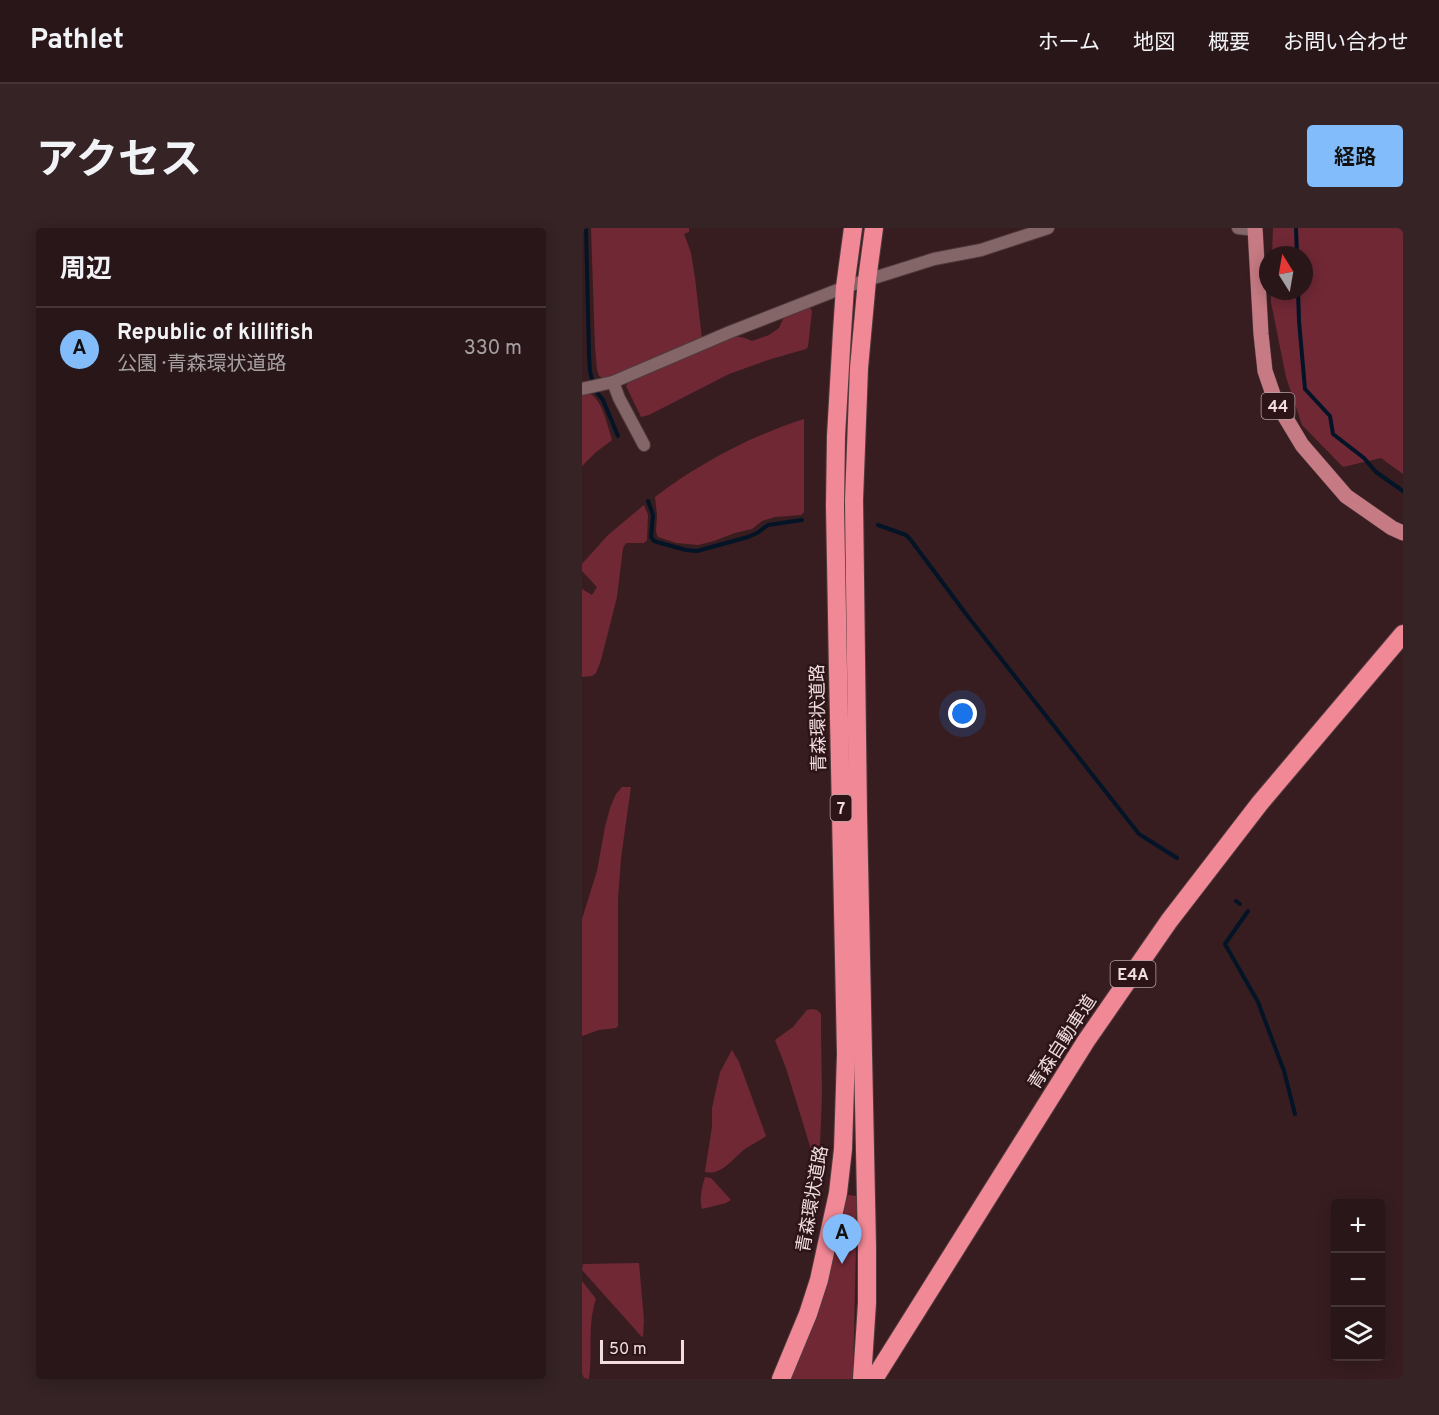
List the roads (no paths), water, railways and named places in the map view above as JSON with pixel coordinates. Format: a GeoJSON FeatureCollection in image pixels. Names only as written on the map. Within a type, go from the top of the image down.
{"type":"FeatureCollection","features":[{"type":"Feature","properties":{"kind":"highway","name":"青森環状道路"},"geometry":{"type":"LineString","coordinates":[[781,1379],[808,1314],[819,1280],[838,1193],[843,1149],[846,1054],[835,506],[838,380],[845,287],[853,228]]}},
{"type":"Feature","properties":{"kind":"highway","name":"7"},"geometry":{"type":"LineString","coordinates":[[862,1379],[867,1303],[867,1246],[857,802],[854,500],[859,368],[874,228]]}},
{"type":"Feature","properties":{"kind":"highway","name":"青森自動車道"},"geometry":{"type":"LineString","coordinates":[[874,1379],[1086,1041],[1169,921],[1260,803],[1403,634]]}},
{"type":"Feature","properties":{"kind":"main road","name":"44"},"geometry":{"type":"LineString","coordinates":[[1255,229],[1265,371],[1275,400],[1302,445],[1346,496],[1403,533]]}},
{"type":"Feature","properties":{"kind":"street"},"geometry":{"type":"LineString","coordinates":[[582,389],[613,382],[730,332],[845,287],[934,259],[981,250],[1048,228]]}},
{"type":"Feature","properties":{"kind":"street"},"geometry":{"type":"LineString","coordinates":[[1238,228],[1255,229]]}},
{"type":"Feature","properties":{"kind":"street"},"geometry":{"type":"LineString","coordinates":[[613,382],[644,445]]}},
{"type":"Feature","properties":{"kind":"waterway"},"geometry":{"type":"LineString","coordinates":[[586,228],[589,355],[593,383]]}},
{"type":"Feature","properties":{"kind":"waterway"},"geometry":{"type":"LineString","coordinates":[[1296,228],[1297,246]]}},
{"type":"Feature","properties":{"kind":"waterway"},"geometry":{"type":"LineString","coordinates":[[1298,300],[1305,389],[1330,416],[1333,434],[1364,458],[1376,472],[1403,491]]}},
{"type":"Feature","properties":{"kind":"waterway"},"geometry":{"type":"LineString","coordinates":[[596,391],[603,400],[618,436]]}},
{"type":"Feature","properties":{"kind":"waterway"},"geometry":{"type":"LineString","coordinates":[[648,501],[653,515],[651,537],[654,541],[686,550],[697,551],[748,537],[768,525],[802,520]]}},
{"type":"Feature","properties":{"kind":"waterway"},"geometry":{"type":"LineString","coordinates":[[878,525],[906,535],[910,539],[969,618],[1139,834],[1177,858]]}},
{"type":"Feature","properties":{"kind":"waterway"},"geometry":{"type":"LineString","coordinates":[[1236,901],[1240,904]]}},
{"type":"Feature","properties":{"kind":"waterway"},"geometry":{"type":"LineString","coordinates":[[1248,911],[1225,944],[1258,1002],[1284,1071],[1295,1114]]}},
{"type":"Feature","properties":{"kind":"place","name":"Republic of killifish"},"geometry":{"type":"Point","coordinates":[842,1264]}}]}
